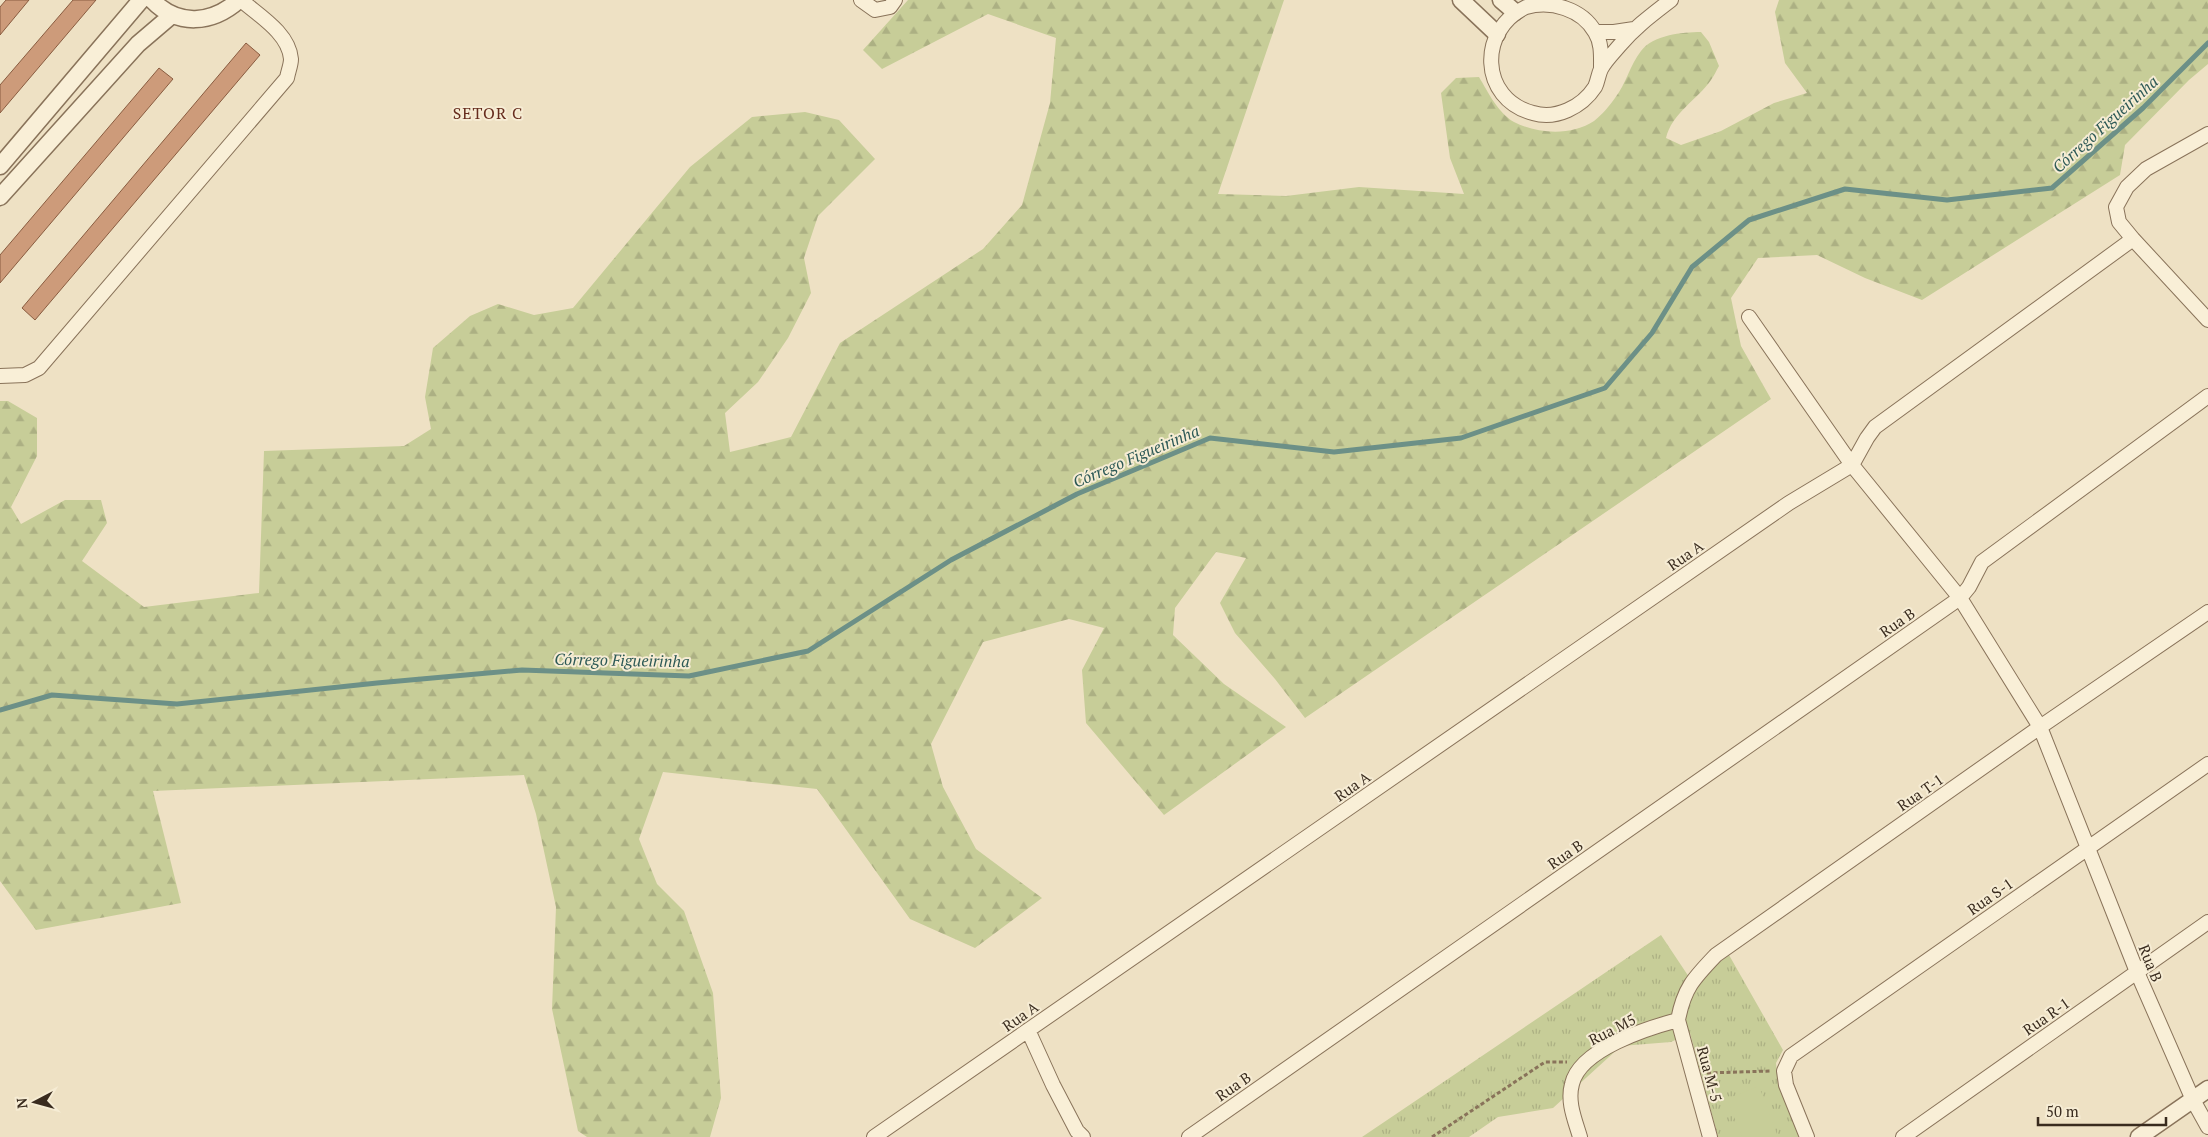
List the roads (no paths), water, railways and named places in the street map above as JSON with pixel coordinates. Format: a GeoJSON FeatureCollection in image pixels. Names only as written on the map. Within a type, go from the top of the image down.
{"type":"FeatureCollection","features":[{"type":"Feature","properties":{"kind":"street"},"geometry":{"type":"LineString","coordinates":[[0,166],[141,0]]}},
{"type":"Feature","properties":{"kind":"street"},"geometry":{"type":"LineString","coordinates":[[0,376],[25,375],[39,368],[287,78],[291,59],[282,36],[240,0],[227,10],[212,17],[196,20],[172,15],[160,9],[152,0]]}},
{"type":"Feature","properties":{"kind":"street"},"geometry":{"type":"LineString","coordinates":[[861,0],[875,10],[890,6],[895,0]]}},
{"type":"Feature","properties":{"kind":"street"},"geometry":{"type":"LineString","coordinates":[[1461,0],[1497,34]]}},
{"type":"Feature","properties":{"kind":"street"},"geometry":{"type":"LineString","coordinates":[[1501,0],[1516,12]]}},
{"type":"Feature","properties":{"kind":"street"},"geometry":{"type":"LineString","coordinates":[[1601,69],[1634,29],[1671,0]]}},
{"type":"Feature","properties":{"kind":"street"},"geometry":{"type":"LineString","coordinates":[[1550,3],[1568,7],[1584,18],[1596,32],[1601,50],[1601,69],[1595,86],[1584,101],[1569,110],[1551,115],[1533,113],[1516,106],[1502,93],[1494,77],[1490,59],[1493,41],[1502,25],[1516,12],[1532,4],[1550,3]]}},
{"type":"Feature","properties":{"kind":"street"},"geometry":{"type":"LineString","coordinates":[[0,197],[138,44],[172,15]]}},
{"type":"Feature","properties":{"kind":"street"},"geometry":{"type":"LineString","coordinates":[[1596,32],[1634,29]]}},
{"type":"Feature","properties":{"kind":"street"},"geometry":{"type":"LineString","coordinates":[[2208,134],[2146,169],[2127,187],[2116,207],[2119,222],[2208,320]]}},
{"type":"Feature","properties":{"kind":"street"},"geometry":{"type":"LineString","coordinates":[[1852,465],[1875,427],[2133,239]]}},
{"type":"Feature","properties":{"kind":"street","name":"Rua B"},"geometry":{"type":"LineString","coordinates":[[1749,317],[1852,465],[1960,598],[2040,727],[2137,972],[2193,1100],[2208,1127]]}},
{"type":"Feature","properties":{"kind":"street","name":"Rua B"},"geometry":{"type":"LineString","coordinates":[[1189,1137],[1960,598],[1970,587],[1982,562],[2208,396]]}},
{"type":"Feature","properties":{"kind":"street","name":"Rua A"},"geometry":{"type":"LineString","coordinates":[[874,1137],[1788,503],[1852,465]]}},
{"type":"Feature","properties":{"kind":"street","name":"Rua T-1"},"geometry":{"type":"LineString","coordinates":[[1678,1020],[1681,1002],[1691,982],[1716,955],[2040,727],[2208,612]]}},
{"type":"Feature","properties":{"kind":"street","name":"Rua S-1"},"geometry":{"type":"LineString","coordinates":[[1808,1137],[1786,1085],[1784,1071],[1791,1056],[2208,764]]}},
{"type":"Feature","properties":{"kind":"street","name":"Rua R-1"},"geometry":{"type":"LineString","coordinates":[[1903,1137],[2208,922]]}},
{"type":"Feature","properties":{"kind":"street","name":"Rua M5"},"geometry":{"type":"LineString","coordinates":[[1580,1137],[1570,1103],[1572,1083],[1581,1068],[1597,1052],[1654,1027],[1678,1020]]}},
{"type":"Feature","properties":{"kind":"street","name":"Rua M-5"},"geometry":{"type":"LineString","coordinates":[[1678,1020],[1710,1137]]}},
{"type":"Feature","properties":{"kind":"street"},"geometry":{"type":"LineString","coordinates":[[1028,1030],[1053,1085],[1077,1131],[1083,1137]]}},
{"type":"Feature","properties":{"kind":"street"},"geometry":{"type":"LineString","coordinates":[[2139,1137],[2208,1089]]}},
{"type":"Feature","properties":{"kind":"waterway","name":"Córrego Figueirinha"},"geometry":{"type":"LineString","coordinates":[[0,710],[52,695],[177,704],[522,670],[689,676],[808,651],[951,560],[1077,494],[1210,438],[1334,452],[1461,438],[1605,388],[1652,333],[1692,267],[1749,220],[1845,189],[1947,200],[2052,188],[2143,108],[2208,43]]}},
{"type":"Feature","properties":{"kind":"district","name":"SETOR C"},"geometry":{"type":"Point","coordinates":[488,113]}}]}
